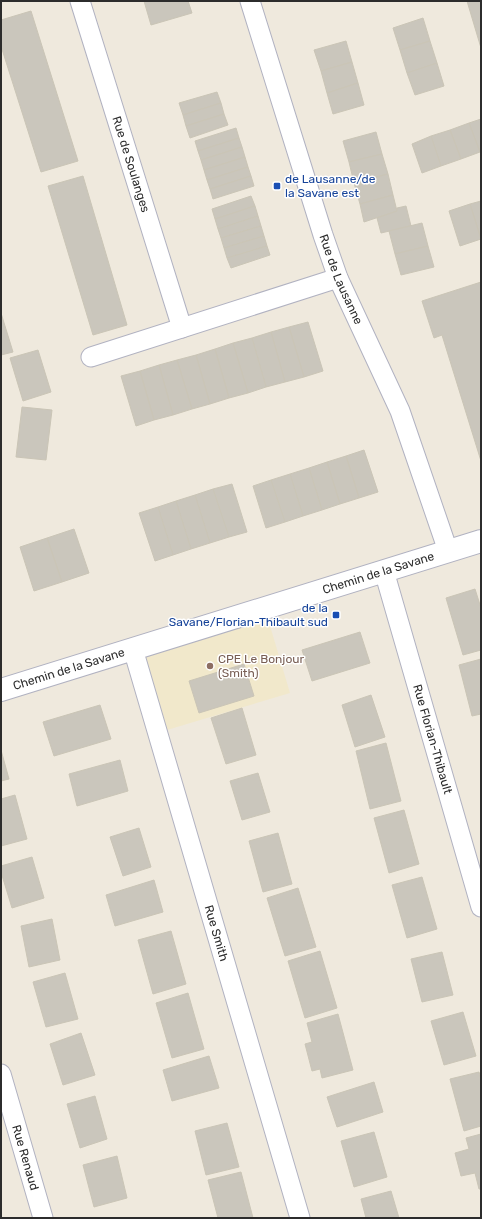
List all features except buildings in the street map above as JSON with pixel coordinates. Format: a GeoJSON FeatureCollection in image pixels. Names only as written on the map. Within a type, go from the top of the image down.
{"type":"FeatureCollection","features":[{"type":"Feature","properties":{"kind":"street","name":"Rue de Soulanges"},"geometry":{"type":"LineString","coordinates":[[80,1],[182,328]]}},
{"type":"Feature","properties":{"kind":"street","name":"Rue de Lausanne"},"geometry":{"type":"LineString","coordinates":[[250,1],[323,235],[338,278],[400,411],[448,551]]}},
{"type":"Feature","properties":{"kind":"street"},"geometry":{"type":"LineString","coordinates":[[91,357],[338,278]]}},
{"type":"Feature","properties":{"kind":"street","name":"Chemin de la Savane"},"geometry":{"type":"LineString","coordinates":[[1,690],[481,541]]}},
{"type":"Feature","properties":{"kind":"street","name":"Rue Florian-Thibault"},"geometry":{"type":"LineString","coordinates":[[384,571],[481,907]]}},
{"type":"Feature","properties":{"kind":"street","name":"Rue Smith"},"geometry":{"type":"LineString","coordinates":[[132,649],[300,1218]]}},
{"type":"Feature","properties":{"kind":"street","name":"Rue Renaud"},"geometry":{"type":"LineString","coordinates":[[1,1074],[43,1218]]}},
{"type":"Feature","properties":{"kind":"shaded area","name":"CPE Le Bonjour (Smith)"},"geometry":{"type":"Polygon","coordinates":[[[265,609],[290,693],[157,733],[133,649],[265,609]]]}},
{"type":"Feature","properties":{"kind":"place","name":"de Lausanne/de la Savane est"},"geometry":{"type":"Point","coordinates":[277,186]}},
{"type":"Feature","properties":{"kind":"place","name":"de la Savane/Florian-Thibault sud"},"geometry":{"type":"Point","coordinates":[336,615]}},
{"type":"Feature","properties":{"kind":"place","name":"CPE Le Bonjour (Smith)"},"geometry":{"type":"Point","coordinates":[210,666]}}]}
